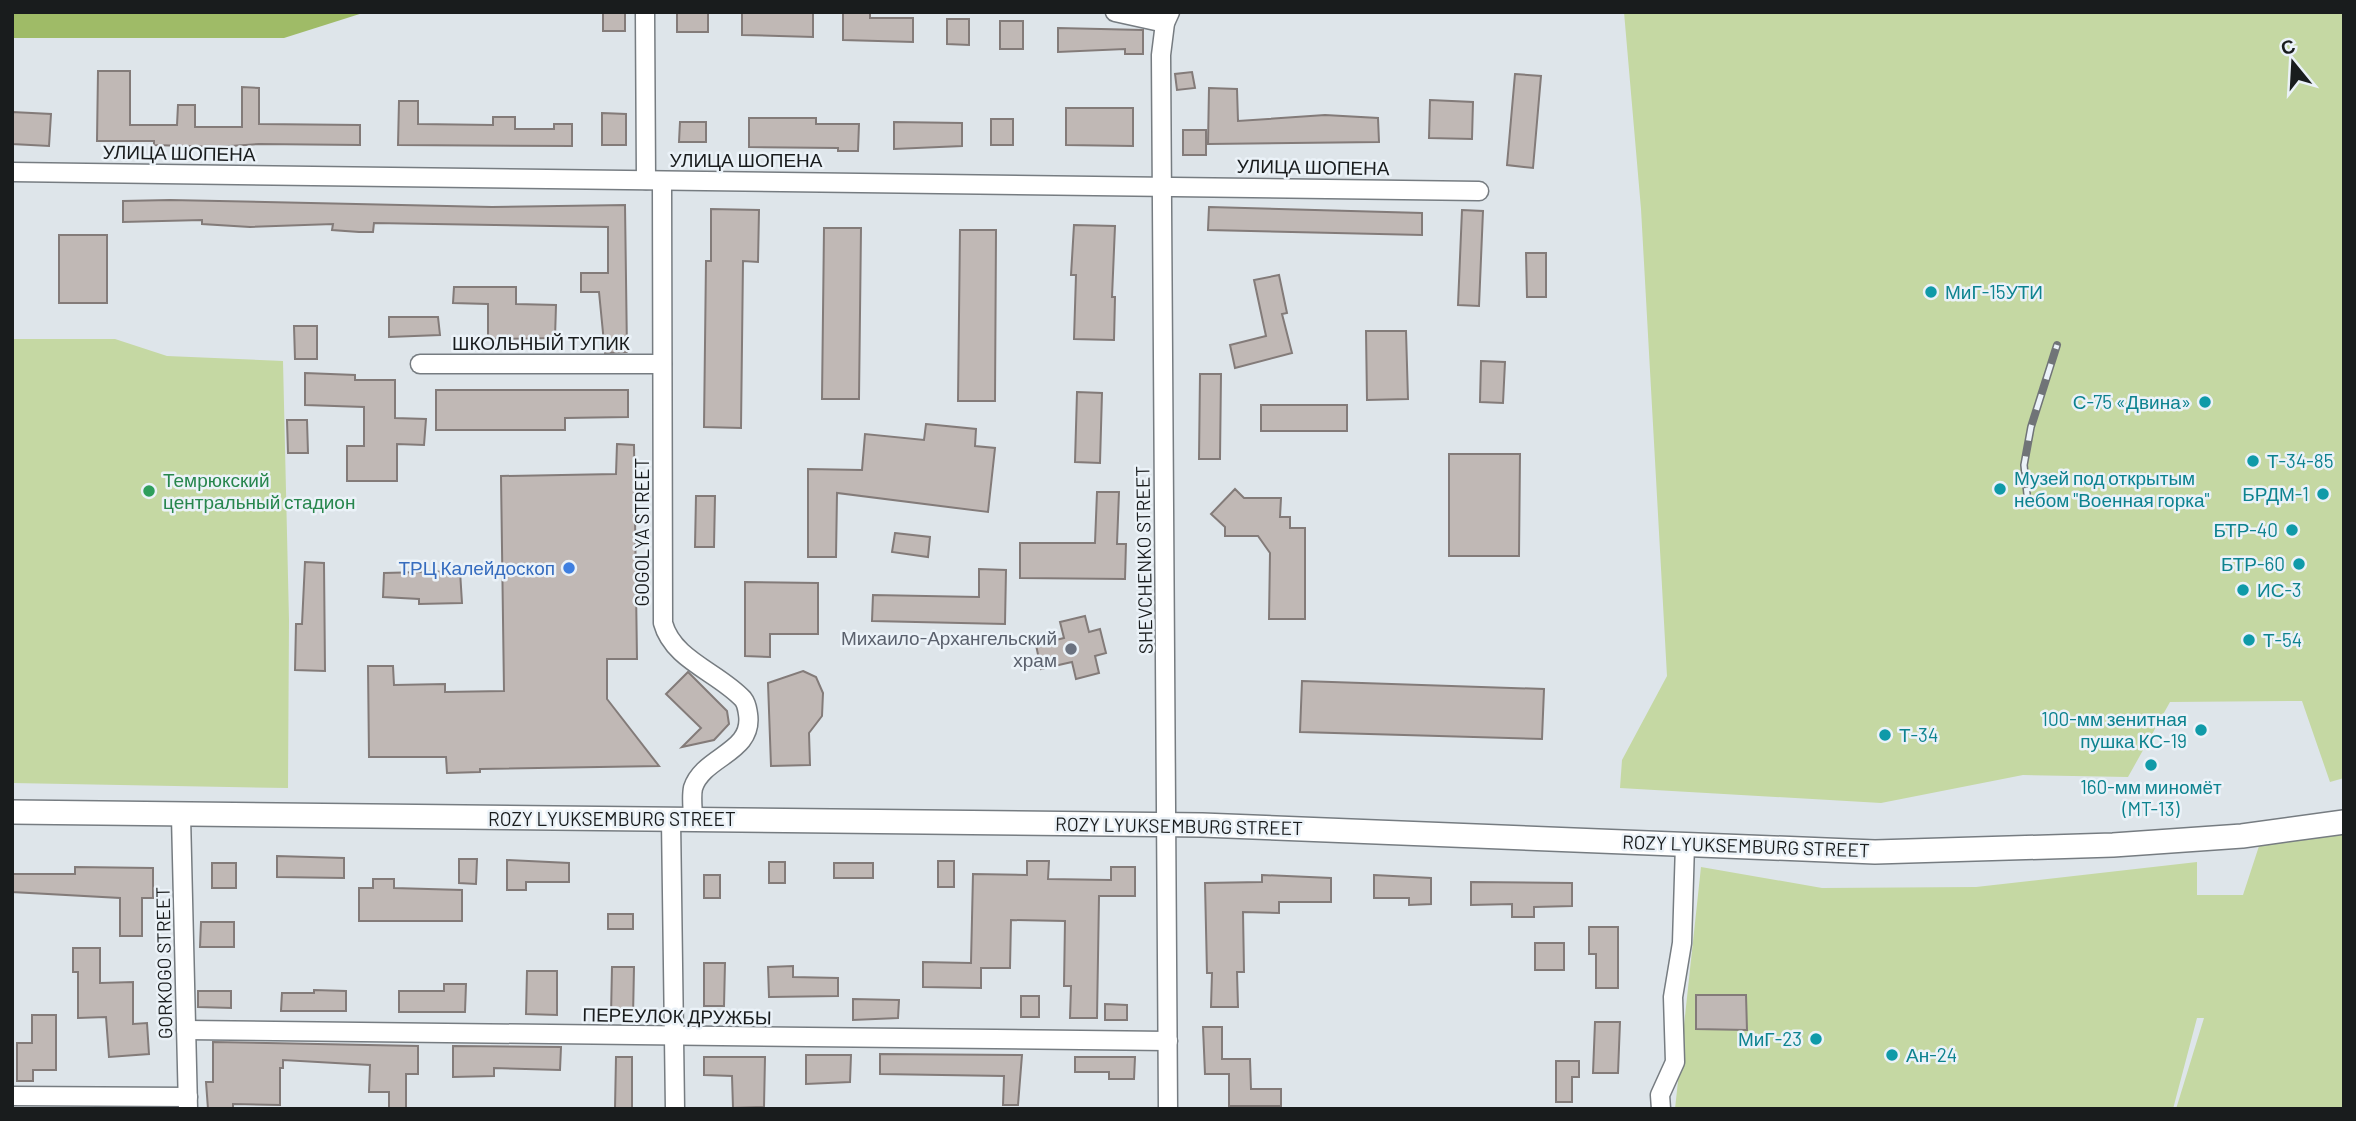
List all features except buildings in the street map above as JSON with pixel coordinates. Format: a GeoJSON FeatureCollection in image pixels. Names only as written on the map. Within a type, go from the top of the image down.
{"type":"FeatureCollection","features":[{"type":"Feature","properties":{"kind":"main road","name":"ROZY LYUKSEMBURG STREET"},"geometry":{"type":"LineString","coordinates":[[12,812],[1167,825],[1875,852],[2003,850],[2242,836],[2344,822]]}},
{"type":"Feature","properties":{"kind":"street","name":"GOGOLYA STREET"},"geometry":{"type":"LineString","coordinates":[[645,12],[662,364],[663,623],[674,647],[727,683],[746,703],[750,723],[745,738],[704,770],[693,788],[682,820],[674,1037],[675,1109]]}},
{"type":"Feature","properties":{"kind":"street"},"geometry":{"type":"LineString","coordinates":[[1115,12],[1168,18]]}},
{"type":"Feature","properties":{"kind":"street","name":"SHEVCHENKO STREET"},"geometry":{"type":"LineString","coordinates":[[1168,18],[1161,55],[1168,1109]]}},
{"type":"Feature","properties":{"kind":"street","name":"УЛИЦА ШОПЕНА"},"geometry":{"type":"LineString","coordinates":[[12,172],[1479,191]]}},
{"type":"Feature","properties":{"kind":"street","name":"ШКОЛЬНЫЙ ТУПИК"},"geometry":{"type":"LineString","coordinates":[[420,364],[662,364]]}},
{"type":"Feature","properties":{"kind":"street","name":"GORKOGO STREET"},"geometry":{"type":"LineString","coordinates":[[181,816],[188,1103]]}},
{"type":"Feature","properties":{"kind":"street"},"geometry":{"type":"LineString","coordinates":[[1661,1109],[1660,1096],[1675,1062],[1673,997],[1682,943],[1685,844]]}},
{"type":"Feature","properties":{"kind":"street","name":"ПЕРЕУЛОК ДРУЖБЫ"},"geometry":{"type":"LineString","coordinates":[[186,1030],[1168,1041]]}},
{"type":"Feature","properties":{"kind":"street"},"geometry":{"type":"LineString","coordinates":[[12,1096],[188,1103]]}},
{"type":"Feature","properties":{"kind":"green space"},"geometry":{"type":"Polygon","coordinates":[[[12,12],[366,12],[284,38],[12,38],[12,12]]]}},
{"type":"Feature","properties":{"kind":"green space","name":"Музей под открытым небом \"Военная горка\""},"geometry":{"type":"Polygon","coordinates":[[[1624,12],[2344,12],[2344,778],[2330,782],[2302,701],[2170,702],[2128,777],[2023,775],[1881,803],[1620,788],[1622,760],[1667,676],[1641,209],[1624,12]]]}},
{"type":"Feature","properties":{"kind":"green space","name":"Темрюкский центральный стадион"},"geometry":{"type":"Polygon","coordinates":[[[12,339],[115,339],[167,356],[283,361],[289,620],[288,788],[12,783],[12,339]]]}},
{"type":"Feature","properties":{"kind":"green space"},"geometry":{"type":"Polygon","coordinates":[[[2344,831],[2344,1109],[2176,1109],[2204,1018],[2197,1018],[2173,1109],[1675,1109],[1701,867],[1822,888],[1976,887],[2197,862],[2197,895],[2243,895],[2260,843],[2344,831]]]}},
{"type":"Feature","properties":{"kind":"railway"},"geometry":{"type":"LineString","coordinates":[[2028,504],[2024,465],[2031,427],[2057,345]]}},
{"type":"Feature","properties":{"kind":"place","name":"МиГ-15УТИ"},"geometry":{"type":"Point","coordinates":[1931,292]}},
{"type":"Feature","properties":{"kind":"place","name":"С-75 «Двина»"},"geometry":{"type":"Point","coordinates":[2205,402]}},
{"type":"Feature","properties":{"kind":"place","name":"Т-34-85"},"geometry":{"type":"Point","coordinates":[2253,461]}},
{"type":"Feature","properties":{"kind":"place","name":"Музей под открытым небом \"Военная горка\""},"geometry":{"type":"Point","coordinates":[2000,489]}},
{"type":"Feature","properties":{"kind":"place","name":"Темрюкский центральный стадион"},"geometry":{"type":"Point","coordinates":[149,491]}},
{"type":"Feature","properties":{"kind":"place","name":"БРДМ-1"},"geometry":{"type":"Point","coordinates":[2323,494]}},
{"type":"Feature","properties":{"kind":"place","name":"БТР-40"},"geometry":{"type":"Point","coordinates":[2292,530]}},
{"type":"Feature","properties":{"kind":"place","name":"БТР-60"},"geometry":{"type":"Point","coordinates":[2299,564]}},
{"type":"Feature","properties":{"kind":"place","name":"ТРЦ Калейдоскоп"},"geometry":{"type":"Point","coordinates":[569,568]}},
{"type":"Feature","properties":{"kind":"place","name":"ИС-3"},"geometry":{"type":"Point","coordinates":[2243,590]}},
{"type":"Feature","properties":{"kind":"place","name":"Т-54"},"geometry":{"type":"Point","coordinates":[2249,640]}},
{"type":"Feature","properties":{"kind":"place","name":"Михаило-Архангельский храм"},"geometry":{"type":"Point","coordinates":[1071,649]}},
{"type":"Feature","properties":{"kind":"place","name":"100-мм зенитная пушка КС-19"},"geometry":{"type":"Point","coordinates":[2201,730]}},
{"type":"Feature","properties":{"kind":"place","name":"Т-34"},"geometry":{"type":"Point","coordinates":[1885,735]}},
{"type":"Feature","properties":{"kind":"place","name":"160-мм миномёт (MT-13)"},"geometry":{"type":"Point","coordinates":[2151,765]}},
{"type":"Feature","properties":{"kind":"place","name":"МиГ-23"},"geometry":{"type":"Point","coordinates":[1816,1039]}},
{"type":"Feature","properties":{"kind":"place","name":"Ан-24"},"geometry":{"type":"Point","coordinates":[1892,1055]}}]}
